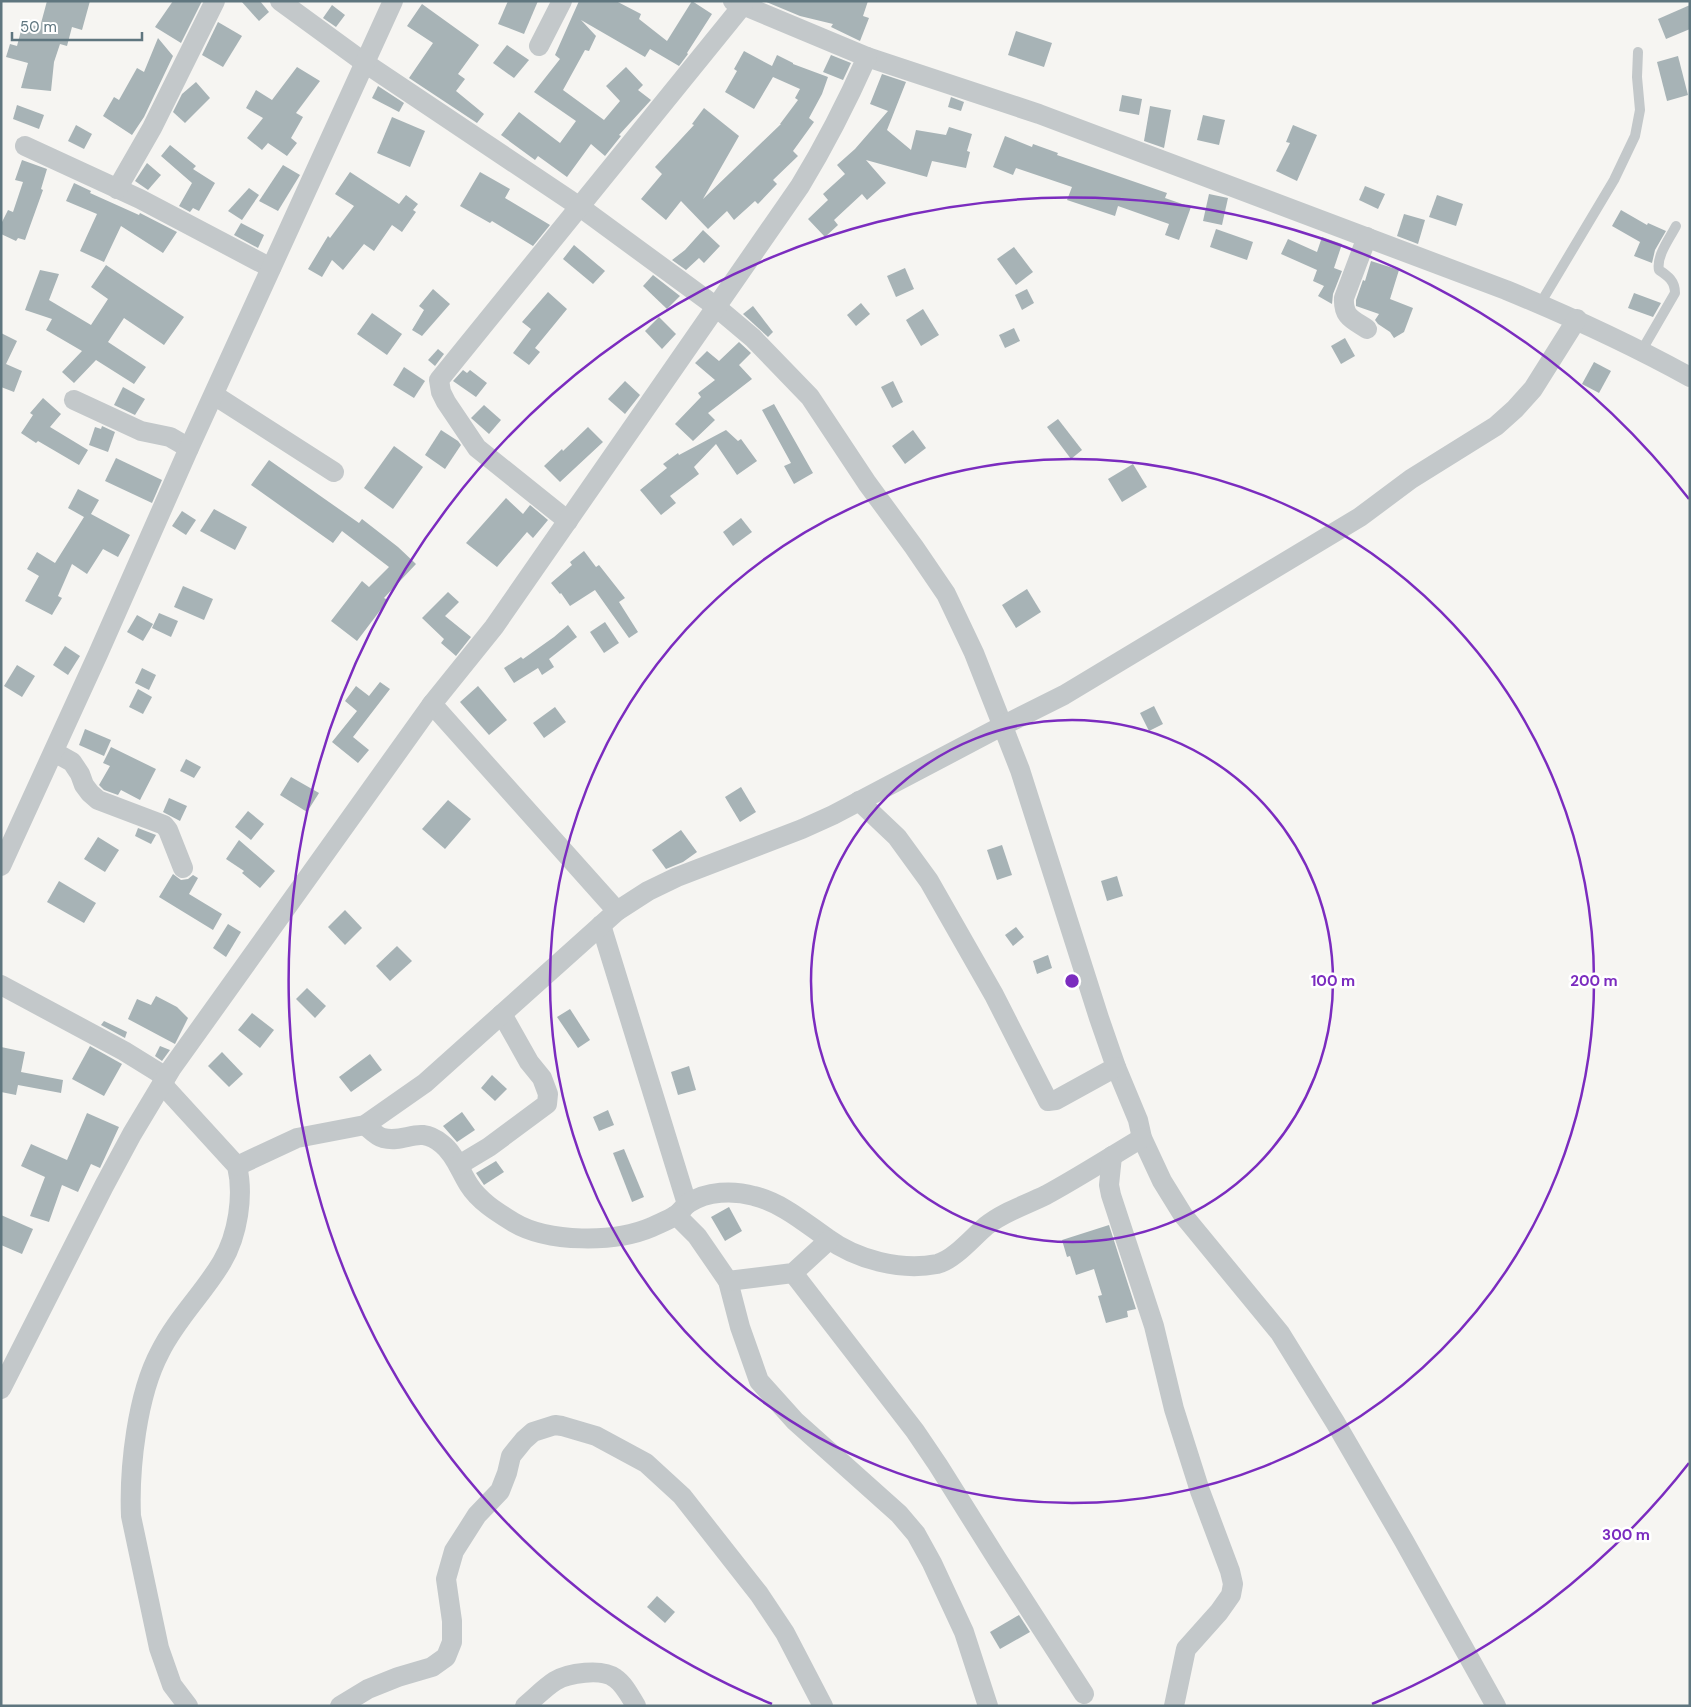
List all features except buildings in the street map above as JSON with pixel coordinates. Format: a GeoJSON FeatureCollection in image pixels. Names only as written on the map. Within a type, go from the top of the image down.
{"type":"FeatureCollection","features":[{"type":"Feature","properties":{"kind":"street"},"geometry":{"type":"LineString","coordinates":[[117,189],[152,128],[215,1]]}},
{"type":"Feature","properties":{"kind":"street"},"geometry":{"type":"LineString","coordinates":[[280,1],[365,63],[580,207],[715,306],[753,338],[810,398],[866,483],[914,547],[946,594],[974,653],[1020,770],[1089,990],[1116,1067],[1138,1120],[1142,1138],[1174,1203],[1280,1333],[1335,1422],[1496,1706]]}},
{"type":"Feature","properties":{"kind":"street"},"geometry":{"type":"LineString","coordinates":[[1,866],[393,1]]}},
{"type":"Feature","properties":{"kind":"street"},"geometry":{"type":"LineString","coordinates":[[539,46],[562,1]]}},
{"type":"Feature","properties":{"kind":"street"},"geometry":{"type":"LineString","coordinates":[[568,521],[477,448],[446,402],[441,392],[439,380],[580,207],[738,3],[867,57],[1039,114],[1540,304],[1577,319],[1642,350],[1690,377]]}},
{"type":"Feature","properties":{"kind":"street"},"geometry":{"type":"LineString","coordinates":[[1,1389],[104,1186],[164,1080],[432,704],[494,626],[800,186],[839,117],[867,57]]}},
{"type":"Feature","properties":{"kind":"street"},"geometry":{"type":"LineString","coordinates":[[25,146],[96,177],[271,268]]}},
{"type":"Feature","properties":{"kind":"street"},"geometry":{"type":"LineString","coordinates":[[1367,237],[1344,298],[1343,307],[1348,316],[1367,329]]}},
{"type":"Feature","properties":{"kind":"street"},"geometry":{"type":"LineString","coordinates":[[236,1166],[297,1138],[365,1125],[425,1083],[616,911],[648,891],[677,877],[802,829],[1064,695],[1360,517],[1411,479],[1496,426],[1515,409],[1533,389],[1577,319]]}},
{"type":"Feature","properties":{"kind":"street"},"geometry":{"type":"LineString","coordinates":[[214,395],[334,472]]}},
{"type":"Feature","properties":{"kind":"street"},"geometry":{"type":"LineString","coordinates":[[74,400],[133,428],[170,437],[189,448]]}},
{"type":"Feature","properties":{"kind":"street"},"geometry":{"type":"LineString","coordinates":[[432,704],[616,911]]}},
{"type":"Feature","properties":{"kind":"street"},"geometry":{"type":"LineString","coordinates":[[54,752],[72,762],[80,774],[84,785],[98,800],[164,825],[168,830],[183,868]]}},
{"type":"Feature","properties":{"kind":"street"},"geometry":{"type":"LineString","coordinates":[[859,801],[897,837],[929,881],[994,995],[1048,1101],[1056,1100],[1116,1067]]}},
{"type":"Feature","properties":{"kind":"street"},"geometry":{"type":"LineString","coordinates":[[601,925],[682,1209],[696,1236],[728,1281],[740,1326],[760,1381],[795,1421],[899,1514],[916,1534],[932,1563],[964,1632],[988,1706]]}},
{"type":"Feature","properties":{"kind":"street"},"geometry":{"type":"LineString","coordinates":[[1,985],[124,1051],[164,1080],[236,1166],[240,1182],[240,1197],[238,1218],[230,1246],[223,1261],[175,1324],[159,1354],[149,1380],[140,1415],[132,1464],[131,1516],[159,1648],[172,1685],[188,1706]]}},
{"type":"Feature","properties":{"kind":"street"},"geometry":{"type":"LineString","coordinates":[[459,1165],[489,1148],[547,1104],[548,1094],[542,1078],[529,1062],[502,1014]]}},
{"type":"Feature","properties":{"kind":"street"},"geometry":{"type":"LineString","coordinates":[[365,1125],[376,1135],[383,1138],[429,1135],[444,1145],[459,1165],[469,1186],[480,1199],[515,1224],[543,1233],[573,1239],[626,1234],[650,1228],[704,1196],[727,1192],[753,1195],[799,1217],[829,1240],[871,1260],[899,1265],[938,1264],[952,1257],[989,1224],[1082,1175],[1142,1138]]}},
{"type":"Feature","properties":{"kind":"street"},"geometry":{"type":"LineString","coordinates":[[1112,1156],[1109,1185],[1111,1195],[1154,1326],[1174,1409],[1200,1491],[1230,1571],[1233,1584],[1231,1595],[1219,1612],[1186,1649],[1174,1706]]}},
{"type":"Feature","properties":{"kind":"street"},"geometry":{"type":"LineString","coordinates":[[728,1281],[794,1273],[829,1240]]}},
{"type":"Feature","properties":{"kind":"street"},"geometry":{"type":"LineString","coordinates":[[794,1273],[915,1431],[1084,1694]]}},
{"type":"Feature","properties":{"kind":"street"},"geometry":{"type":"LineString","coordinates":[[340,1706],[368,1689],[398,1677],[432,1668],[446,1657],[452,1642],[452,1620],[446,1579],[454,1551],[477,1515],[500,1491],[511,1456],[534,1432],[555,1425],[596,1436],[646,1463],[682,1496],[759,1594],[785,1633],[823,1706]]}},
{"type":"Feature","properties":{"kind":"street"},"geometry":{"type":"LineString","coordinates":[[525,1706],[556,1680],[577,1674],[594,1672],[614,1677],[628,1692],[636,1706]]}},
{"type":"Feature","properties":{"kind":"lane"},"geometry":{"type":"LineString","coordinates":[[1540,304],[1614,180],[1635,136],[1640,110],[1637,77],[1638,52]]}},
{"type":"Feature","properties":{"kind":"lane"},"geometry":{"type":"LineString","coordinates":[[1642,350],[1675,293],[1674,283],[1671,278],[1659,270],[1658,265],[1676,226]]}}]}
